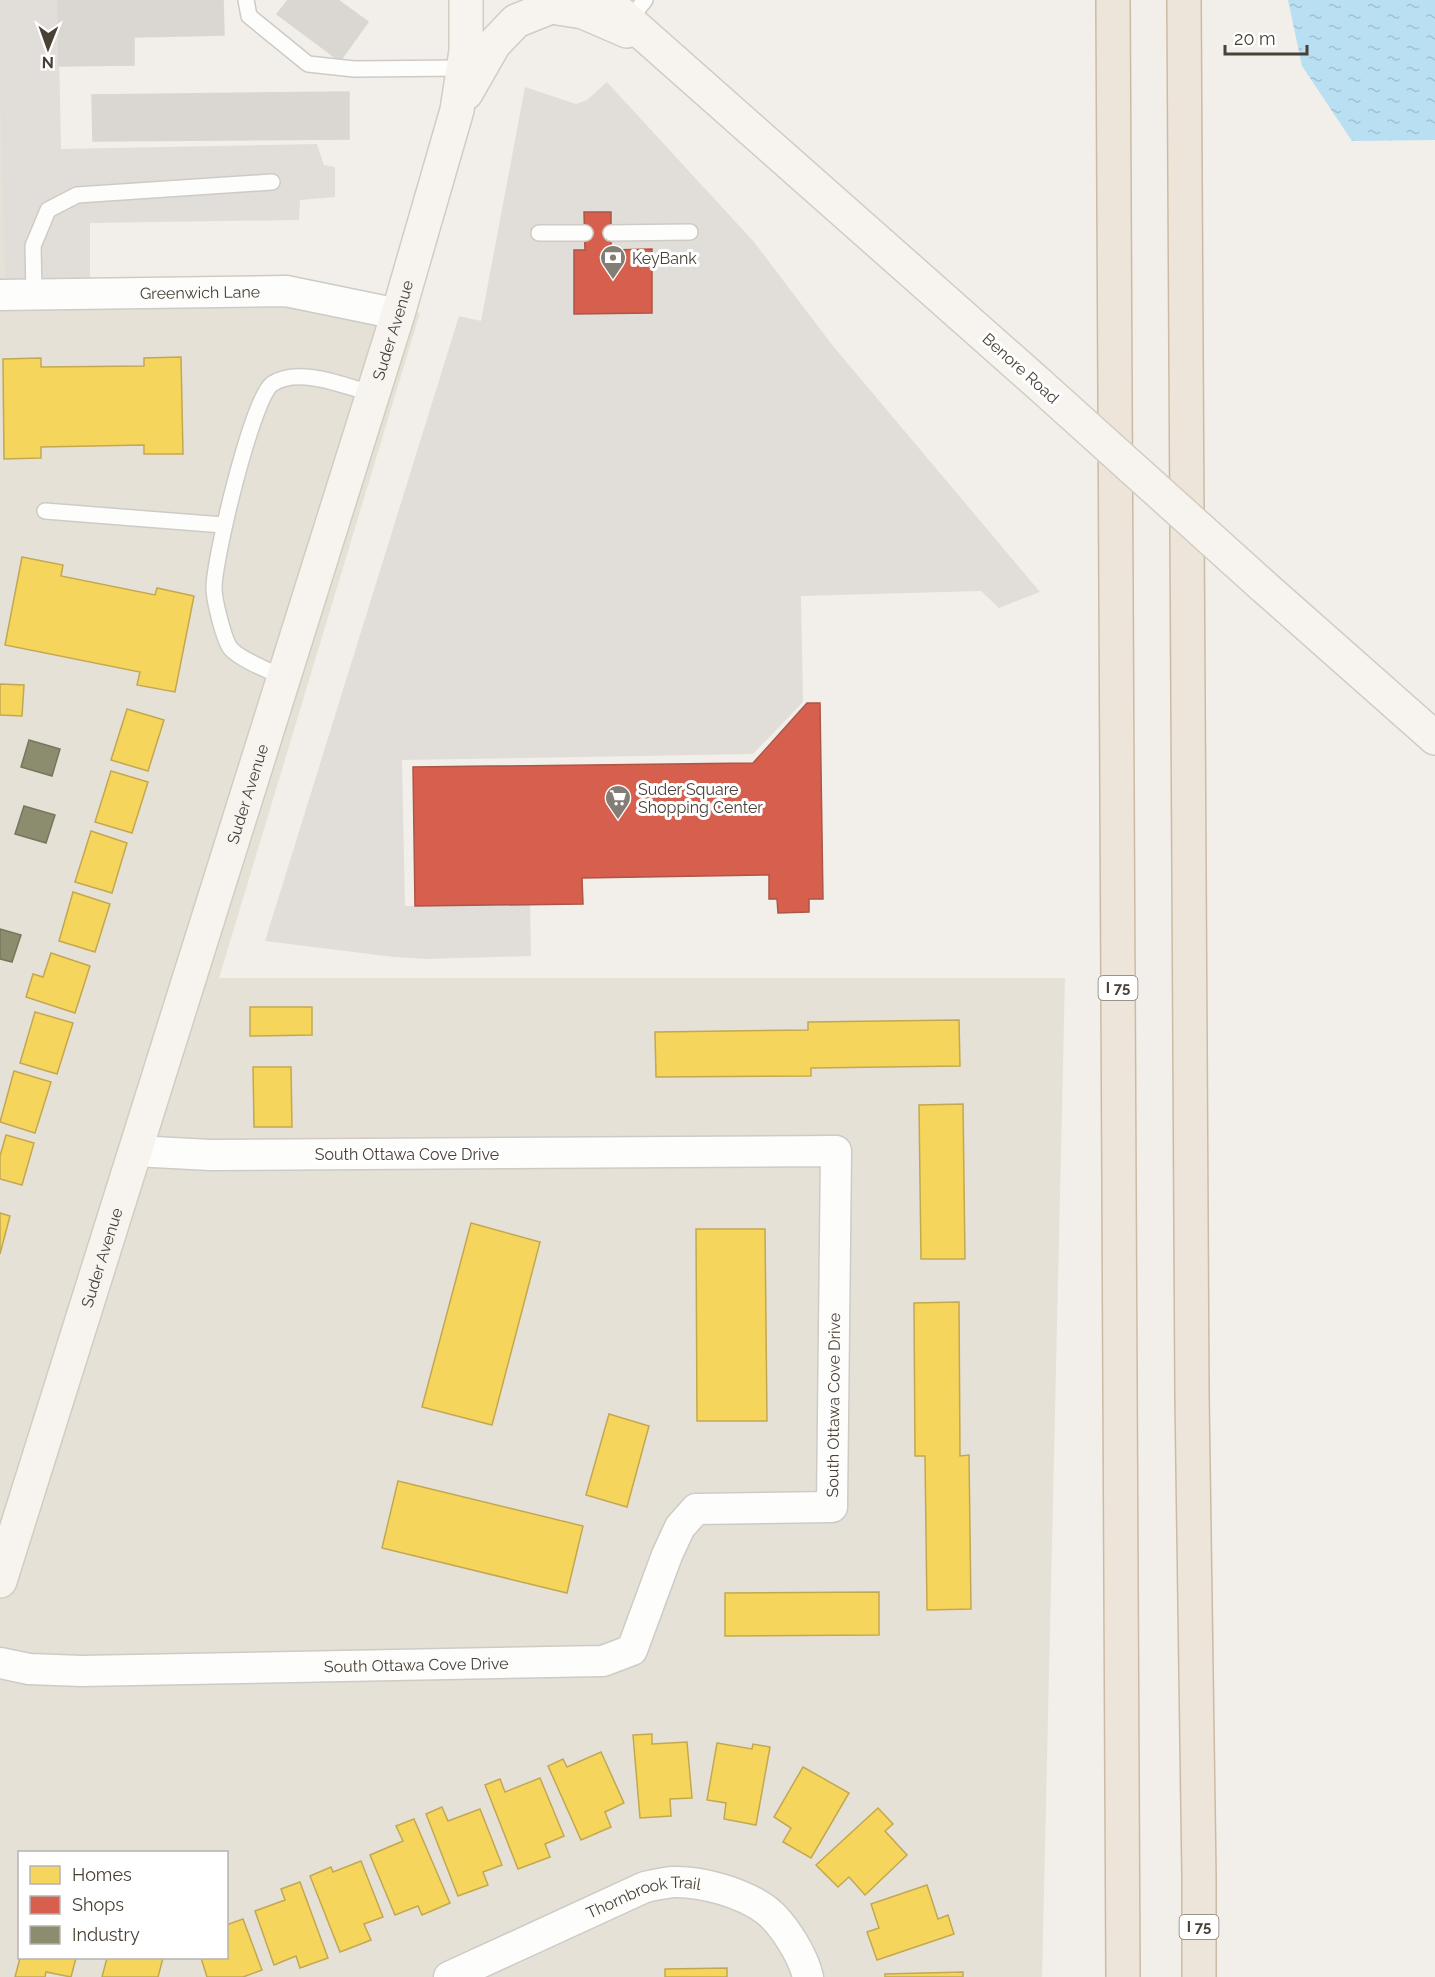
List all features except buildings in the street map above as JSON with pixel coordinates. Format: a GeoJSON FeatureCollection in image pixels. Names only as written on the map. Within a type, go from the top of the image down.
{"type":"FeatureCollection","features":[{"type":"Feature","properties":{"kind":"highway","name":"I 75"},"geometry":{"type":"LineString","coordinates":[[1113,0],[1123,1977]]}},
{"type":"Feature","properties":{"kind":"highway","name":"I 75"},"geometry":{"type":"LineString","coordinates":[[1184,0],[1192,1384],[1199,1977]]}},
{"type":"Feature","properties":{"kind":"street","name":"Suder Avenue"},"geometry":{"type":"LineString","coordinates":[[0,1581],[398,314],[456,110],[465,51],[466,0]]}},
{"type":"Feature","properties":{"kind":"street","name":"Benore Road"},"geometry":{"type":"LineString","coordinates":[[619,5],[652,42],[1435,738]]}},
{"type":"Feature","properties":{"kind":"street"},"geometry":{"type":"LineString","coordinates":[[456,110],[494,44],[516,21],[551,7],[583,12],[652,42]]}},
{"type":"Feature","properties":{"kind":"street","name":"Greenwich Lane"},"geometry":{"type":"LineString","coordinates":[[0,295],[286,291],[398,314]]}},
{"type":"Feature","properties":{"kind":"street","name":"South Ottawa Cove Drive"},"geometry":{"type":"LineString","coordinates":[[0,1663],[29,1669],[81,1671],[603,1661],[632,1650],[680,1527],[696,1509],[832,1507],[836,1151],[223,1155],[134,1151]]}},
{"type":"Feature","properties":{"kind":"street","name":"Thornbrook Trail"},"geometry":{"type":"LineString","coordinates":[[449,1977],[645,1887],[672,1882],[723,1889],[767,1911],[798,1950],[808,1977]]}},
{"type":"Feature","properties":{"kind":"lane"},"geometry":{"type":"LineString","coordinates":[[246,0],[249,16],[308,64],[354,69],[463,68]]}},
{"type":"Feature","properties":{"kind":"lane"},"geometry":{"type":"LineString","coordinates":[[34,294],[33,246],[48,210],[77,195],[272,182]]}},
{"type":"Feature","properties":{"kind":"lane"},"geometry":{"type":"LineString","coordinates":[[539,233],[585,232]]}},
{"type":"Feature","properties":{"kind":"lane"},"geometry":{"type":"LineString","coordinates":[[611,232],[690,232]]}},
{"type":"Feature","properties":{"kind":"lane"},"geometry":{"type":"LineString","coordinates":[[283,677],[256,665],[231,649],[223,629],[214,589],[224,525],[259,406],[271,385],[292,376],[318,378],[373,394]]}},
{"type":"Feature","properties":{"kind":"lane"},"geometry":{"type":"LineString","coordinates":[[45,511],[224,525]]}},
{"type":"Feature","properties":{"kind":"shaded area"},"geometry":{"type":"Polygon","coordinates":[[[0,0],[6,0],[5,280],[287,277],[420,313],[219,978],[1065,978],[1042,1977],[0,1977],[0,0]]]}},
{"type":"Feature","properties":{"kind":"shaded area"},"geometry":{"type":"Polygon","coordinates":[[[0,0],[58,0],[61,149],[317,144],[324,165],[335,167],[335,197],[300,200],[299,220],[90,223],[90,279],[5,280],[0,0]]]}},
{"type":"Feature","properties":{"kind":"shaded area"},"geometry":{"type":"Polygon","coordinates":[[[607,82],[754,242],[833,346],[1040,592],[999,608],[981,591],[801,596],[803,702],[753,754],[402,760],[405,906],[530,905],[531,956],[426,959],[265,941],[459,316],[481,321],[525,87],[576,104],[587,100],[607,82]]]}},
{"type":"Feature","properties":{"kind":"water"},"geometry":{"type":"Polygon","coordinates":[[[1288,0],[1435,0],[1435,140],[1352,141],[1302,66],[1288,0]]]}},
{"type":"Feature","properties":{"kind":"place","name":"KeyBank"},"geometry":{"type":"Point","coordinates":[613,281]}},
{"type":"Feature","properties":{"kind":"place","name":"Suder Square Shopping Center"},"geometry":{"type":"Point","coordinates":[618,821]}}]}
